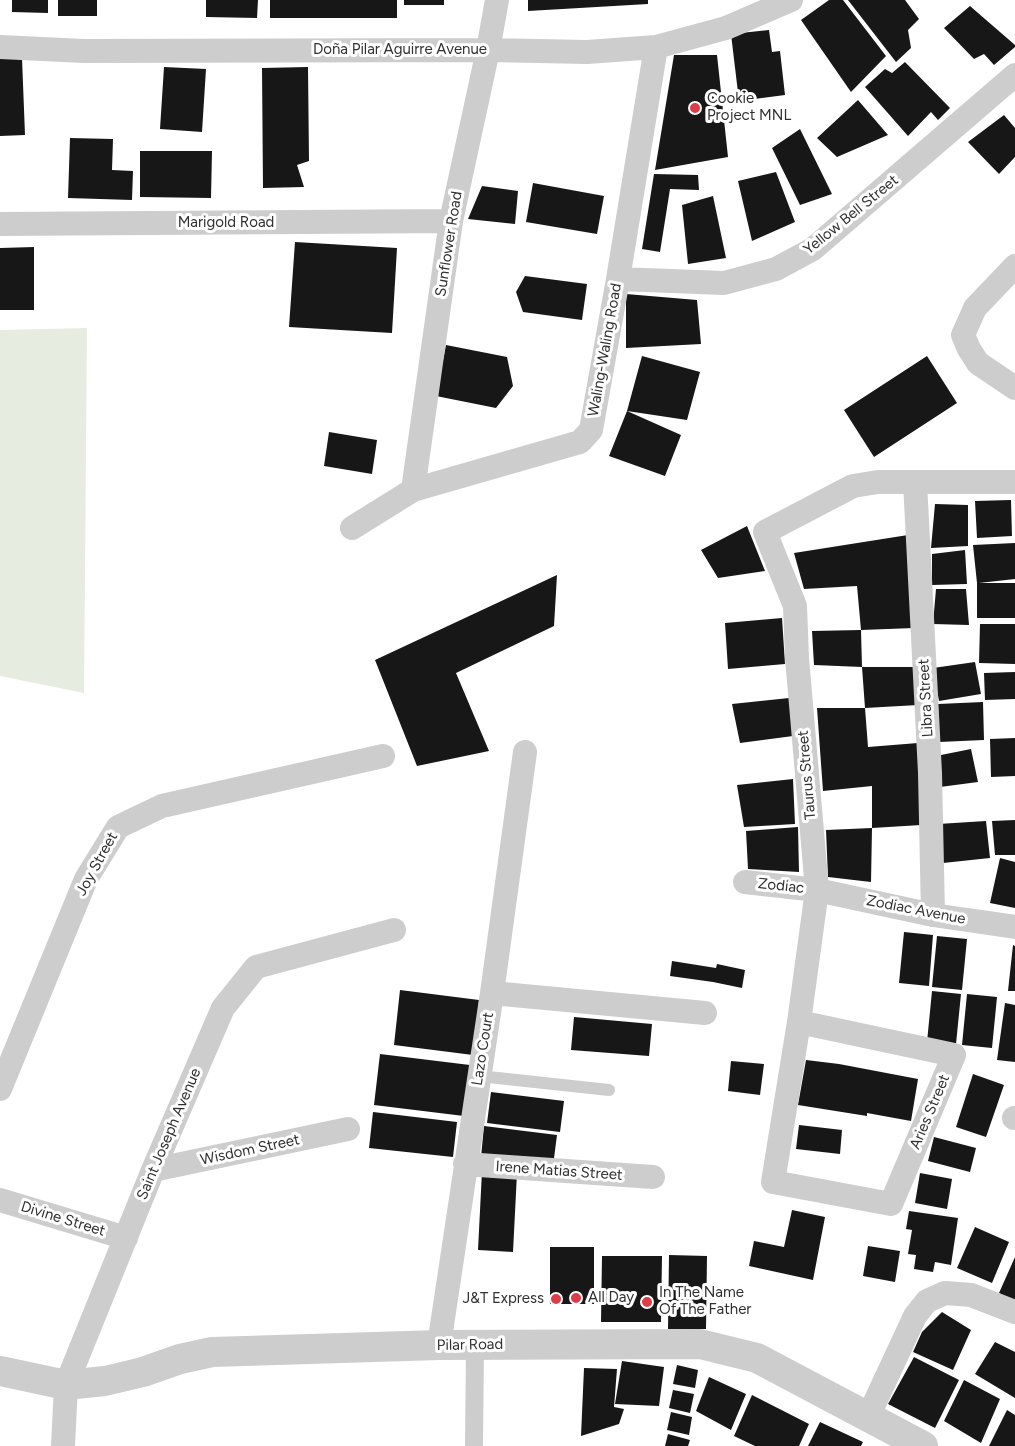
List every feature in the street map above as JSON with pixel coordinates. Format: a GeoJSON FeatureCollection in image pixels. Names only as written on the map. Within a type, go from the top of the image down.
{"type":"FeatureCollection","features":[{"type":"Feature","properties":{"kind":"street","name":"Sunflower Road"},"geometry":{"type":"LineString","coordinates":[[413,490],[452,221],[497,0]]}},
{"type":"Feature","properties":{"kind":"street","name":"Doña Pilar Aguirre Avenue"},"geometry":{"type":"LineString","coordinates":[[0,47],[84,51],[488,50],[587,52],[656,47],[726,28],[791,0]]}},
{"type":"Feature","properties":{"kind":"street","name":"Waling-Waling Road"},"geometry":{"type":"LineString","coordinates":[[352,528],[413,490],[580,442],[591,430],[656,47]]}},
{"type":"Feature","properties":{"kind":"street","name":"Yellow Bell Street"},"geometry":{"type":"LineString","coordinates":[[618,279],[724,283],[776,269],[813,249],[1015,75]]}},
{"type":"Feature","properties":{"kind":"street","name":"Marigold Road"},"geometry":{"type":"LineString","coordinates":[[0,224],[452,221]]}},
{"type":"Feature","properties":{"kind":"street"},"geometry":{"type":"LineString","coordinates":[[1015,266],[975,308],[963,335],[978,363],[1015,388]]}},
{"type":"Feature","properties":{"kind":"street","name":"Taurus Street"},"geometry":{"type":"LineString","coordinates":[[773,1182],[799,1022],[817,890],[797,658],[795,606],[765,532],[853,486],[878,482],[915,482]]}},
{"type":"Feature","properties":{"kind":"street"},"geometry":{"type":"LineString","coordinates":[[915,482],[1015,482]]}},
{"type":"Feature","properties":{"kind":"street","name":"Libra Street"},"geometry":{"type":"LineString","coordinates":[[915,482],[930,773],[933,915]]}},
{"type":"Feature","properties":{"kind":"street","name":"Lazo Court"},"geometry":{"type":"LineString","coordinates":[[439,1345],[492,993],[525,752]]}},
{"type":"Feature","properties":{"kind":"street","name":"Joy Street"},"geometry":{"type":"LineString","coordinates":[[0,1089],[86,879],[118,827],[162,806],[383,756]]}},
{"type":"Feature","properties":{"kind":"street","name":"Zodiac"},"geometry":{"type":"LineString","coordinates":[[745,882],[817,890]]}},
{"type":"Feature","properties":{"kind":"street","name":"Zodiac Avenue"},"geometry":{"type":"LineString","coordinates":[[817,890],[933,915],[1015,927]]}},
{"type":"Feature","properties":{"kind":"street","name":"Saint Joseph Avenue"},"geometry":{"type":"LineString","coordinates":[[63,1446],[66,1384],[153,1170],[223,1008],[256,967],[394,930]]}},
{"type":"Feature","properties":{"kind":"street"},"geometry":{"type":"LineString","coordinates":[[492,993],[705,1013]]}},
{"type":"Feature","properties":{"kind":"street","name":"Aries Street"},"geometry":{"type":"LineString","coordinates":[[773,1182],[891,1204],[954,1055],[799,1022]]}},
{"type":"Feature","properties":{"kind":"street","name":"Wisdom Street"},"geometry":{"type":"LineString","coordinates":[[153,1170],[348,1130]]}},
{"type":"Feature","properties":{"kind":"street","name":"Irene Matias Street"},"geometry":{"type":"LineString","coordinates":[[465,1164],[653,1177]]}},
{"type":"Feature","properties":{"kind":"street","name":"Divine Street"},"geometry":{"type":"LineString","coordinates":[[0,1200],[126,1238]]}},
{"type":"Feature","properties":{"kind":"street"},"geometry":{"type":"LineString","coordinates":[[868,1417],[915,1316],[927,1301],[945,1293],[971,1295],[1015,1312]]}},
{"type":"Feature","properties":{"kind":"street","name":"Pilar Road"},"geometry":{"type":"LineString","coordinates":[[0,1371],[66,1384],[105,1381],[212,1352],[439,1345],[700,1344],[758,1359],[923,1446]]}},
{"type":"Feature","properties":{"kind":"street"},"geometry":{"type":"LineString","coordinates":[[474,1446],[475,1345]]}},
{"type":"Feature","properties":{"kind":"lane"},"geometry":{"type":"LineString","coordinates":[[479,1076],[609,1090]]}},
{"type":"Feature","properties":{"kind":"shaded area"},"geometry":{"type":"Polygon","coordinates":[[[87,328],[84,693],[0,676],[0,330],[87,328]]]}},
{"type":"Feature","properties":{"kind":"building"},"geometry":{"type":"Polygon","coordinates":[[[12,0],[48,0],[48,13],[12,12],[12,0]]]}},
{"type":"Feature","properties":{"kind":"building"},"geometry":{"type":"Polygon","coordinates":[[[58,0],[97,0],[97,16],[58,16],[58,0]]]}},
{"type":"Feature","properties":{"kind":"building"},"geometry":{"type":"Polygon","coordinates":[[[206,0],[258,0],[257,18],[206,17],[206,0]]]}},
{"type":"Feature","properties":{"kind":"building"},"geometry":{"type":"Polygon","coordinates":[[[270,0],[397,0],[397,18],[270,18],[270,0]]]}},
{"type":"Feature","properties":{"kind":"building"},"geometry":{"type":"Polygon","coordinates":[[[404,0],[444,0],[444,5],[404,5],[404,0]]]}},
{"type":"Feature","properties":{"kind":"building"},"geometry":{"type":"Polygon","coordinates":[[[528,0],[648,0],[648,4],[528,11],[528,0]]]}},
{"type":"Feature","properties":{"kind":"building"},"geometry":{"type":"Polygon","coordinates":[[[829,0],[843,0],[886,56],[851,92],[801,20],[829,0]]]}},
{"type":"Feature","properties":{"kind":"building"},"geometry":{"type":"Polygon","coordinates":[[[848,0],[905,0],[919,19],[908,30],[911,48],[896,62],[848,0]]]}},
{"type":"Feature","properties":{"kind":"building"},"geometry":{"type":"Polygon","coordinates":[[[970,6],[1015,45],[994,65],[984,54],[974,59],[944,28],[970,6]]]}},
{"type":"Feature","properties":{"kind":"building"},"geometry":{"type":"Polygon","coordinates":[[[769,30],[772,52],[780,51],[785,95],[739,101],[731,34],[769,30]]]}},
{"type":"Feature","properties":{"kind":"building"},"geometry":{"type":"Polygon","coordinates":[[[674,55],[717,55],[728,157],[655,170],[674,55]]]}},
{"type":"Feature","properties":{"kind":"building"},"geometry":{"type":"Polygon","coordinates":[[[0,58],[22,58],[25,135],[0,136],[0,58]]]}},
{"type":"Feature","properties":{"kind":"building"},"geometry":{"type":"Polygon","coordinates":[[[905,62],[950,108],[938,120],[931,112],[908,136],[865,87],[885,69],[892,73],[905,62]]]}},
{"type":"Feature","properties":{"kind":"building"},"geometry":{"type":"Polygon","coordinates":[[[164,67],[206,69],[202,132],[160,129],[164,67]]]}},
{"type":"Feature","properties":{"kind":"building"},"geometry":{"type":"Polygon","coordinates":[[[308,67],[309,161],[297,165],[304,187],[263,188],[262,68],[308,67]]]}},
{"type":"Feature","properties":{"kind":"building"},"geometry":{"type":"Polygon","coordinates":[[[858,100],[888,135],[837,157],[817,138],[858,100]]]}},
{"type":"Feature","properties":{"kind":"building"},"geometry":{"type":"Polygon","coordinates":[[[1004,115],[1015,128],[1015,157],[999,174],[968,142],[1004,115]]]}},
{"type":"Feature","properties":{"kind":"building"},"geometry":{"type":"Polygon","coordinates":[[[800,129],[832,194],[800,205],[772,148],[800,129]]]}},
{"type":"Feature","properties":{"kind":"building"},"geometry":{"type":"Polygon","coordinates":[[[70,138],[113,139],[112,170],[133,171],[132,200],[68,198],[70,138]]]}},
{"type":"Feature","properties":{"kind":"building"},"geometry":{"type":"Polygon","coordinates":[[[140,151],[212,151],[211,198],[140,197],[140,151]]]}},
{"type":"Feature","properties":{"kind":"building"},"geometry":{"type":"Polygon","coordinates":[[[776,172],[795,222],[752,241],[738,181],[776,172]]]}},
{"type":"Feature","properties":{"kind":"building"},"geometry":{"type":"Polygon","coordinates":[[[654,174],[698,175],[699,190],[670,189],[660,252],[642,249],[654,174]]]}},
{"type":"Feature","properties":{"kind":"building"},"geometry":{"type":"Polygon","coordinates":[[[533,183],[604,196],[597,234],[526,222],[533,183]]]}},
{"type":"Feature","properties":{"kind":"building"},"geometry":{"type":"Polygon","coordinates":[[[482,186],[518,191],[515,224],[468,219],[482,186]]]}},
{"type":"Feature","properties":{"kind":"building"},"geometry":{"type":"Polygon","coordinates":[[[713,196],[726,258],[688,264],[682,205],[713,196]]]}},
{"type":"Feature","properties":{"kind":"building"},"geometry":{"type":"Polygon","coordinates":[[[295,242],[397,248],[392,333],[289,327],[295,242]]]}},
{"type":"Feature","properties":{"kind":"building"},"geometry":{"type":"Polygon","coordinates":[[[34,247],[34,310],[0,310],[0,248],[34,247]]]}},
{"type":"Feature","properties":{"kind":"building"},"geometry":{"type":"Polygon","coordinates":[[[525,276],[587,284],[582,320],[523,312],[516,292],[525,276]]]}},
{"type":"Feature","properties":{"kind":"building"},"geometry":{"type":"Polygon","coordinates":[[[626,294],[697,300],[701,344],[626,348],[626,294]]]}},
{"type":"Feature","properties":{"kind":"building"},"geometry":{"type":"Polygon","coordinates":[[[446,345],[507,357],[513,386],[496,408],[436,396],[446,345]]]}},
{"type":"Feature","properties":{"kind":"building"},"geometry":{"type":"Polygon","coordinates":[[[642,356],[700,372],[687,420],[627,411],[642,356]]]}},
{"type":"Feature","properties":{"kind":"building"},"geometry":{"type":"Polygon","coordinates":[[[927,356],[957,403],[874,457],[844,410],[927,356]]]}},
{"type":"Feature","properties":{"kind":"building"},"geometry":{"type":"Polygon","coordinates":[[[627,411],[681,435],[665,476],[609,456],[627,411]]]}},
{"type":"Feature","properties":{"kind":"building"},"geometry":{"type":"Polygon","coordinates":[[[329,432],[377,440],[372,474],[324,466],[329,432]]]}},
{"type":"Feature","properties":{"kind":"building"},"geometry":{"type":"Polygon","coordinates":[[[1011,500],[1012,536],[977,538],[975,501],[1011,500]]]}},
{"type":"Feature","properties":{"kind":"building"},"geometry":{"type":"Polygon","coordinates":[[[935,504],[968,505],[968,546],[931,548],[935,504]]]}},
{"type":"Feature","properties":{"kind":"building"},"geometry":{"type":"Polygon","coordinates":[[[747,526],[765,571],[718,578],[701,550],[747,526]]]}},
{"type":"Feature","properties":{"kind":"building"},"geometry":{"type":"Polygon","coordinates":[[[908,535],[914,628],[861,630],[857,586],[804,589],[794,553],[908,535]]]}},
{"type":"Feature","properties":{"kind":"building"},"geometry":{"type":"Polygon","coordinates":[[[1015,543],[1015,579],[979,583],[1015,583],[1015,618],[977,618],[977,583],[973,545],[1015,543]]]}},
{"type":"Feature","properties":{"kind":"building"},"geometry":{"type":"Polygon","coordinates":[[[965,550],[967,584],[932,585],[932,554],[965,550]]]}},
{"type":"Feature","properties":{"kind":"building"},"geometry":{"type":"Polygon","coordinates":[[[557,575],[554,626],[456,673],[489,751],[417,766],[375,660],[557,575]]]}},
{"type":"Feature","properties":{"kind":"building"},"geometry":{"type":"Polygon","coordinates":[[[936,589],[966,589],[969,625],[933,624],[936,589]]]}},
{"type":"Feature","properties":{"kind":"building"},"geometry":{"type":"Polygon","coordinates":[[[782,618],[785,664],[728,669],[725,623],[782,618]]]}},
{"type":"Feature","properties":{"kind":"building"},"geometry":{"type":"Polygon","coordinates":[[[980,624],[1015,624],[1015,664],[979,663],[980,624]]]}},
{"type":"Feature","properties":{"kind":"building"},"geometry":{"type":"Polygon","coordinates":[[[861,630],[862,667],[814,665],[812,631],[861,630]]]}},
{"type":"Feature","properties":{"kind":"building"},"geometry":{"type":"Polygon","coordinates":[[[975,662],[981,694],[939,701],[933,668],[975,662]]]}},
{"type":"Feature","properties":{"kind":"building"},"geometry":{"type":"Polygon","coordinates":[[[862,667],[915,667],[918,705],[865,708],[862,667]]]}},
{"type":"Feature","properties":{"kind":"building"},"geometry":{"type":"Polygon","coordinates":[[[1015,672],[1015,699],[985,700],[984,673],[1015,672]]]}},
{"type":"Feature","properties":{"kind":"building"},"geometry":{"type":"Polygon","coordinates":[[[789,698],[793,736],[740,743],[732,704],[789,698]]]}},
{"type":"Feature","properties":{"kind":"building"},"geometry":{"type":"Polygon","coordinates":[[[983,702],[984,740],[939,742],[938,704],[983,702]]]}},
{"type":"Feature","properties":{"kind":"building"},"geometry":{"type":"Polygon","coordinates":[[[817,708],[865,708],[868,747],[918,743],[921,825],[872,828],[872,786],[823,791],[817,708]]]}},
{"type":"Feature","properties":{"kind":"building"},"geometry":{"type":"Polygon","coordinates":[[[1015,738],[1015,776],[991,777],[990,739],[1015,738]]]}},
{"type":"Feature","properties":{"kind":"building"},"geometry":{"type":"Polygon","coordinates":[[[971,749],[978,782],[940,787],[941,755],[971,749]]]}},
{"type":"Feature","properties":{"kind":"building"},"geometry":{"type":"Polygon","coordinates":[[[793,779],[795,824],[744,827],[737,785],[793,779]]]}},
{"type":"Feature","properties":{"kind":"building"},"geometry":{"type":"Polygon","coordinates":[[[1015,820],[1015,855],[995,855],[992,821],[1015,820]]]}},
{"type":"Feature","properties":{"kind":"building"},"geometry":{"type":"Polygon","coordinates":[[[986,821],[990,858],[943,863],[938,824],[986,821]]]}},
{"type":"Feature","properties":{"kind":"building"},"geometry":{"type":"Polygon","coordinates":[[[798,827],[799,872],[748,869],[746,831],[798,827]]]}},
{"type":"Feature","properties":{"kind":"building"},"geometry":{"type":"Polygon","coordinates":[[[872,828],[871,882],[828,877],[826,830],[872,828]]]}},
{"type":"Feature","properties":{"kind":"building"},"geometry":{"type":"Polygon","coordinates":[[[1000,858],[1015,862],[1015,908],[990,903],[1000,858]]]}},
{"type":"Feature","properties":{"kind":"building"},"geometry":{"type":"Polygon","coordinates":[[[904,932],[933,935],[929,986],[899,983],[904,932]]]}},
{"type":"Feature","properties":{"kind":"building"},"geometry":{"type":"Polygon","coordinates":[[[937,936],[967,939],[962,990],[932,987],[937,936]]]}},
{"type":"Feature","properties":{"kind":"building"},"geometry":{"type":"Polygon","coordinates":[[[1013,945],[1015,946],[1015,991],[1008,991],[1013,945]]]}},
{"type":"Feature","properties":{"kind":"building"},"geometry":{"type":"Polygon","coordinates":[[[672,961],[716,968],[717,964],[745,970],[742,988],[670,976],[672,961]]]}},
{"type":"Feature","properties":{"kind":"building"},"geometry":{"type":"Polygon","coordinates":[[[400,990],[479,1000],[473,1055],[394,1045],[400,990]]]}},
{"type":"Feature","properties":{"kind":"building"},"geometry":{"type":"Polygon","coordinates":[[[932,991],[961,994],[956,1044],[927,1042],[932,991]]]}},
{"type":"Feature","properties":{"kind":"building"},"geometry":{"type":"Polygon","coordinates":[[[967,994],[997,997],[992,1048],[962,1045],[967,994]]]}},
{"type":"Feature","properties":{"kind":"building"},"geometry":{"type":"Polygon","coordinates":[[[1005,1003],[1015,1005],[1015,1062],[997,1060],[1005,1003]]]}},
{"type":"Feature","properties":{"kind":"building"},"geometry":{"type":"Polygon","coordinates":[[[574,1017],[652,1024],[649,1056],[571,1050],[574,1017]]]}},
{"type":"Feature","properties":{"kind":"building"},"geometry":{"type":"Polygon","coordinates":[[[380,1054],[478,1066],[472,1117],[374,1105],[380,1054]]]}},
{"type":"Feature","properties":{"kind":"building"},"geometry":{"type":"Polygon","coordinates":[[[806,1060],[918,1079],[911,1121],[798,1105],[806,1060]]]}},
{"type":"Feature","properties":{"kind":"building"},"geometry":{"type":"Polygon","coordinates":[[[731,1061],[764,1064],[760,1095],[728,1091],[731,1061]]]}},
{"type":"Feature","properties":{"kind":"building"},"geometry":{"type":"Polygon","coordinates":[[[973,1074],[1004,1085],[986,1137],[956,1127],[973,1074]]]}},
{"type":"Feature","properties":{"kind":"building"},"geometry":{"type":"Polygon","coordinates":[[[491,1092],[564,1101],[560,1132],[487,1123],[491,1092]]]}},
{"type":"Feature","properties":{"kind":"building"},"geometry":{"type":"Polygon","coordinates":[[[373,1112],[457,1122],[453,1157],[369,1148],[373,1112]]]}},
{"type":"Feature","properties":{"kind":"building"},"geometry":{"type":"Polygon","coordinates":[[[799,1125],[842,1130],[840,1154],[796,1149],[799,1125]]]}},
{"type":"Feature","properties":{"kind":"building"},"geometry":{"type":"Polygon","coordinates":[[[484,1126],[557,1135],[553,1166],[481,1157],[484,1126]]]}},
{"type":"Feature","properties":{"kind":"building"},"geometry":{"type":"Polygon","coordinates":[[[934,1137],[976,1148],[970,1172],[928,1161],[934,1137]]]}},
{"type":"Feature","properties":{"kind":"building"},"geometry":{"type":"Polygon","coordinates":[[[482,1171],[517,1173],[513,1252],[478,1250],[482,1171]]]}},
{"type":"Feature","properties":{"kind":"building"},"geometry":{"type":"Polygon","coordinates":[[[920,1173],[952,1179],[947,1209],[915,1203],[920,1173]]]}},
{"type":"Feature","properties":{"kind":"building"},"geometry":{"type":"Polygon","coordinates":[[[792,1210],[825,1217],[813,1280],[749,1266],[754,1241],[784,1247],[792,1210]]]}},
{"type":"Feature","properties":{"kind":"building"},"geometry":{"type":"Polygon","coordinates":[[[909,1211],[958,1218],[951,1265],[935,1262],[933,1272],[914,1269],[916,1255],[908,1254],[912,1230],[906,1229],[909,1211]]]}},
{"type":"Feature","properties":{"kind":"building"},"geometry":{"type":"Polygon","coordinates":[[[975,1227],[1009,1242],[992,1283],[957,1268],[975,1227]]]}},
{"type":"Feature","properties":{"kind":"building"},"geometry":{"type":"Polygon","coordinates":[[[868,1246],[900,1251],[895,1282],[863,1276],[868,1246]]]}},
{"type":"Feature","properties":{"kind":"building"},"geometry":{"type":"Polygon","coordinates":[[[550,1247],[594,1247],[594,1304],[550,1304],[550,1247]]]}},
{"type":"Feature","properties":{"kind":"building"},"geometry":{"type":"Polygon","coordinates":[[[669,1255],[707,1256],[706,1329],[668,1329],[669,1255]]]}},
{"type":"Feature","properties":{"kind":"building"},"geometry":{"type":"Polygon","coordinates":[[[602,1256],[662,1256],[661,1322],[601,1322],[602,1256]]]}},
{"type":"Feature","properties":{"kind":"building"},"geometry":{"type":"Polygon","coordinates":[[[1015,1257],[1015,1302],[999,1293],[1015,1257]]]}},
{"type":"Feature","properties":{"kind":"building"},"geometry":{"type":"Polygon","coordinates":[[[942,1312],[971,1330],[953,1370],[913,1352],[922,1332],[942,1312]]]}},
{"type":"Feature","properties":{"kind":"building"},"geometry":{"type":"Polygon","coordinates":[[[995,1342],[1015,1352],[1015,1398],[975,1374],[995,1342]]]}},
{"type":"Feature","properties":{"kind":"building"},"geometry":{"type":"Polygon","coordinates":[[[914,1357],[959,1380],[935,1428],[888,1404],[914,1357]]]}},
{"type":"Feature","properties":{"kind":"building"},"geometry":{"type":"Polygon","coordinates":[[[622,1361],[664,1367],[659,1406],[615,1404],[622,1361]]]}},
{"type":"Feature","properties":{"kind":"building"},"geometry":{"type":"Polygon","coordinates":[[[677,1365],[698,1370],[695,1388],[673,1384],[677,1365]]]}},
{"type":"Feature","properties":{"kind":"building"},"geometry":{"type":"Polygon","coordinates":[[[584,1368],[617,1369],[614,1407],[624,1409],[619,1424],[581,1436],[584,1368]]]}},
{"type":"Feature","properties":{"kind":"building"},"geometry":{"type":"Polygon","coordinates":[[[709,1377],[746,1394],[731,1430],[696,1411],[709,1377]]]}},
{"type":"Feature","properties":{"kind":"building"},"geometry":{"type":"Polygon","coordinates":[[[964,1380],[1000,1399],[981,1443],[944,1421],[964,1380]]]}},
{"type":"Feature","properties":{"kind":"building"},"geometry":{"type":"Polygon","coordinates":[[[673,1390],[694,1394],[690,1413],[669,1408],[673,1390]]]}},
{"type":"Feature","properties":{"kind":"building"},"geometry":{"type":"Polygon","coordinates":[[[752,1395],[809,1424],[799,1446],[755,1446],[734,1436],[752,1395]]]}},
{"type":"Feature","properties":{"kind":"building"},"geometry":{"type":"Polygon","coordinates":[[[1007,1410],[1015,1415],[1015,1446],[989,1446],[1007,1410]]]}},
{"type":"Feature","properties":{"kind":"building"},"geometry":{"type":"Polygon","coordinates":[[[671,1412],[692,1417],[689,1435],[667,1430],[671,1412]]]}},
{"type":"Feature","properties":{"kind":"building"},"geometry":{"type":"Polygon","coordinates":[[[820,1422],[863,1442],[861,1446],[808,1446],[820,1422]]]}},
{"type":"Feature","properties":{"kind":"building"},"geometry":{"type":"Polygon","coordinates":[[[668,1434],[690,1440],[688,1446],[665,1446],[668,1434]]]}},
{"type":"Feature","properties":{"kind":"place","name":"Cookie Project MNL"},"geometry":{"type":"Point","coordinates":[695,108]}},
{"type":"Feature","properties":{"kind":"place","name":"All Day"},"geometry":{"type":"Point","coordinates":[576,1298]}},
{"type":"Feature","properties":{"kind":"place","name":"J&T Express"},"geometry":{"type":"Point","coordinates":[556,1299]}},
{"type":"Feature","properties":{"kind":"place","name":"In The Name Of The Father"},"geometry":{"type":"Point","coordinates":[647,1302]}}]}
